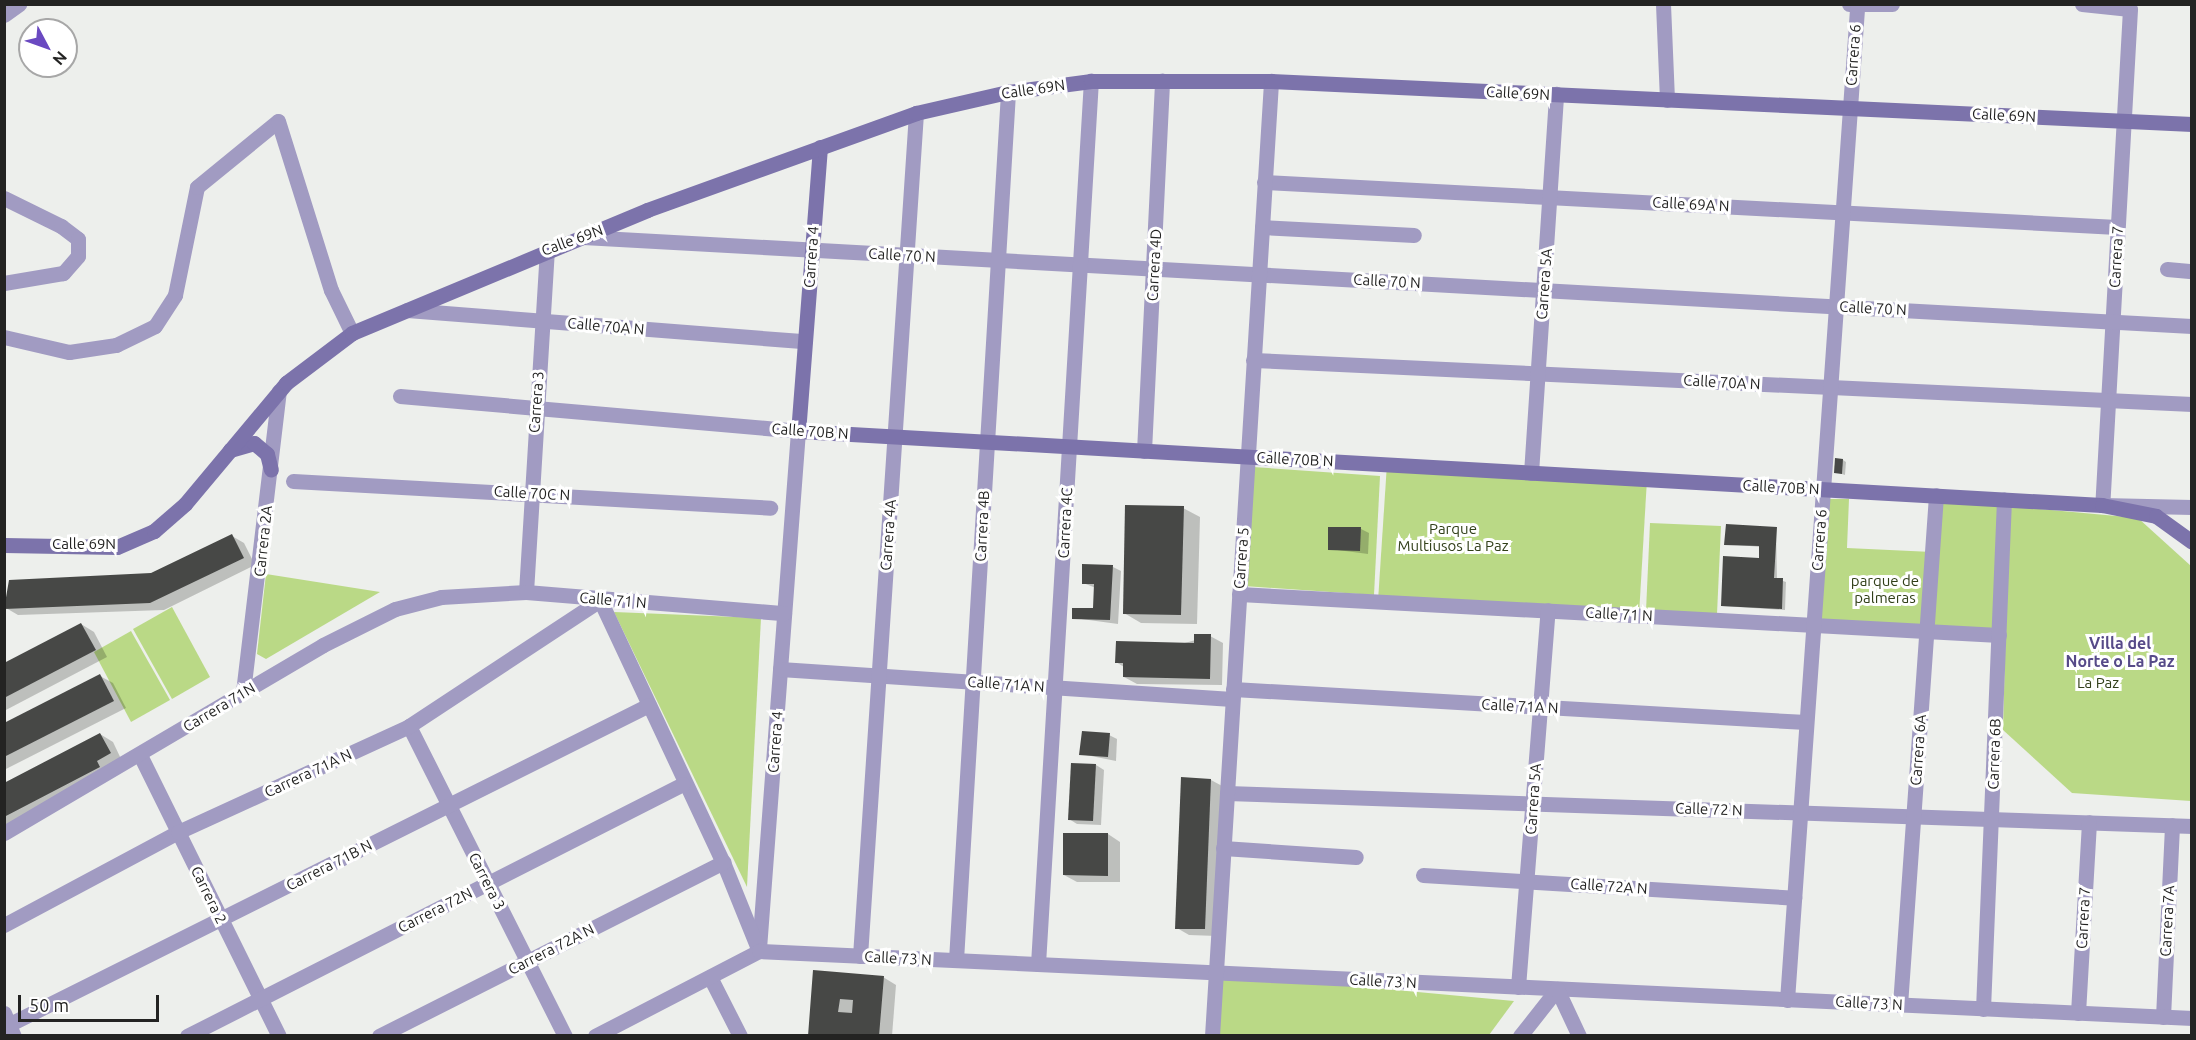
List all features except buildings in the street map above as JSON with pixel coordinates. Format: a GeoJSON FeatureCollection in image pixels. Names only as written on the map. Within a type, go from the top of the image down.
{"type":"FeatureCollection","features":[{"type":"Feature","properties":{"kind":"street"},"geometry":{"type":"LineString","coordinates":[[4,15],[19,4]]}},
{"type":"Feature","properties":{"kind":"street"},"geometry":{"type":"LineString","coordinates":[[1663,4],[1668,100]]}},
{"type":"Feature","properties":{"kind":"street"},"geometry":{"type":"LineString","coordinates":[[1853,6],[1893,4]]}},
{"type":"Feature","properties":{"kind":"street","name":"Carrera 7"},"geometry":{"type":"LineString","coordinates":[[2088,5],[2130,9],[2102,505]]}},
{"type":"Feature","properties":{"kind":"street","name":"Carrera 6"},"geometry":{"type":"LineString","coordinates":[[1786,1000],[1850,108],[1853,6]]}},
{"type":"Feature","properties":{"kind":"street","name":"Carrera 4D"},"geometry":{"type":"LineString","coordinates":[[1144,451],[1162,80]]}},
{"type":"Feature","properties":{"kind":"street","name":"Calle 69N"},"geometry":{"type":"LineString","coordinates":[[4,545],[117,547],[154,531],[185,504],[225,453],[279,391],[352,333],[547,248],[583,237],[820,147],[916,113],[1008,92],[1091,81],[1271,81],[2192,124]]}},
{"type":"Feature","properties":{"kind":"street","name":"Carrera 4C"},"geometry":{"type":"LineString","coordinates":[[1038,964],[1091,81]]}},
{"type":"Feature","properties":{"kind":"street","name":"Carrera 5"},"geometry":{"type":"LineString","coordinates":[[1212,1035],[1271,81]]}},
{"type":"Feature","properties":{"kind":"street","name":"Carrera 4B"},"geometry":{"type":"LineString","coordinates":[[956,960],[1008,92]]}},
{"type":"Feature","properties":{"kind":"street","name":"Carrera 5A"},"geometry":{"type":"LineString","coordinates":[[1532,472],[1556,94]]}},
{"type":"Feature","properties":{"kind":"street","name":"Carrera 4A"},"geometry":{"type":"LineString","coordinates":[[860,956],[916,113]]}},
{"type":"Feature","properties":{"kind":"street"},"geometry":{"type":"LineString","coordinates":[[4,337],[69,352],[116,345],[155,326],[175,295],[197,187],[278,122],[331,290],[352,333]]}},
{"type":"Feature","properties":{"kind":"street","name":"Carrera 4"},"geometry":{"type":"LineString","coordinates":[[759,951],[820,147]]}},
{"type":"Feature","properties":{"kind":"street","name":"Calle 69A N"},"geometry":{"type":"LineString","coordinates":[[1264,182],[2117,227]]}},
{"type":"Feature","properties":{"kind":"street"},"geometry":{"type":"LineString","coordinates":[[4,198],[62,226],[78,239],[78,256],[63,273],[4,283]]}},
{"type":"Feature","properties":{"kind":"street"},"geometry":{"type":"LineString","coordinates":[[1262,227],[1414,234]]}},
{"type":"Feature","properties":{"kind":"street","name":"Calle 70 N"},"geometry":{"type":"LineString","coordinates":[[583,237],[2192,326]]}},
{"type":"Feature","properties":{"kind":"street","name":"Carrera 3"},"geometry":{"type":"LineString","coordinates":[[526,592],[529,493],[547,248]]}},
{"type":"Feature","properties":{"kind":"street"},"geometry":{"type":"LineString","coordinates":[[2167,269],[2192,271]]}},
{"type":"Feature","properties":{"kind":"street","name":"Calle 70A N"},"geometry":{"type":"LineString","coordinates":[[407,310],[805,341]]}},
{"type":"Feature","properties":{"kind":"street","name":"Calle 70A N"},"geometry":{"type":"LineString","coordinates":[[1253,360],[2192,404]]}},
{"type":"Feature","properties":{"kind":"street","name":"Carrera 2A"},"geometry":{"type":"LineString","coordinates":[[243,692],[279,391]]}},
{"type":"Feature","properties":{"kind":"street","name":"Calle 70B N"},"geometry":{"type":"LineString","coordinates":[[400,396],[798,431],[894,437],[2102,505],[2192,507]]}},
{"type":"Feature","properties":{"kind":"street"},"geometry":{"type":"LineString","coordinates":[[225,453],[238,443],[254,444],[267,454],[271,470]]}},
{"type":"Feature","properties":{"kind":"street","name":"Calle 70C N"},"geometry":{"type":"LineString","coordinates":[[293,481],[770,508]]}},
{"type":"Feature","properties":{"kind":"street","name":"Carrera 6A"},"geometry":{"type":"LineString","coordinates":[[1900,1005],[1936,495]]}},
{"type":"Feature","properties":{"kind":"street","name":"Carrera 6B"},"geometry":{"type":"LineString","coordinates":[[1983,1009],[2004,499]]}},
{"type":"Feature","properties":{"kind":"street"},"geometry":{"type":"LineString","coordinates":[[2102,505],[2156,516],[2192,542]]}},
{"type":"Feature","properties":{"kind":"street","name":"Calle 71 N"},"geometry":{"type":"LineString","coordinates":[[441,597],[526,592],[600,600],[784,613]]}},
{"type":"Feature","properties":{"kind":"street","name":"Calle 71 N"},"geometry":{"type":"LineString","coordinates":[[1239,594],[1999,635]]}},
{"type":"Feature","properties":{"kind":"street","name":"Carrera 71N"},"geometry":{"type":"LineString","coordinates":[[4,832],[140,755],[243,692],[395,609],[441,597]]}},
{"type":"Feature","properties":{"kind":"street"},"geometry":{"type":"LineString","coordinates":[[596,1035],[759,951],[723,862],[683,784],[600,600]]}},
{"type":"Feature","properties":{"kind":"street","name":"Carrera 71A N"},"geometry":{"type":"LineString","coordinates":[[4,925],[178,832],[409,726],[600,600]]}},
{"type":"Feature","properties":{"kind":"street","name":"Carrera 5A"},"geometry":{"type":"LineString","coordinates":[[1518,987],[1548,610]]}},
{"type":"Feature","properties":{"kind":"street","name":"Calle 71A N"},"geometry":{"type":"LineString","coordinates":[[780,669],[1055,687],[1540,707],[1806,722]]}},
{"type":"Feature","properties":{"kind":"street","name":"Carrera 71B N"},"geometry":{"type":"LineString","coordinates":[[10,1024],[649,705]]}},
{"type":"Feature","properties":{"kind":"street","name":"Carrera 3"},"geometry":{"type":"LineString","coordinates":[[409,726],[565,1035]]}},
{"type":"Feature","properties":{"kind":"street","name":"Carrera 2"},"geometry":{"type":"LineString","coordinates":[[140,755],[279,1035]]}},
{"type":"Feature","properties":{"kind":"street","name":"Carrera 72N"},"geometry":{"type":"LineString","coordinates":[[187,1035],[683,784]]}},
{"type":"Feature","properties":{"kind":"street","name":"Calle 72 N"},"geometry":{"type":"LineString","coordinates":[[1227,793],[2192,826]]}},
{"type":"Feature","properties":{"kind":"street","name":"Carrera 7"},"geometry":{"type":"LineString","coordinates":[[2078,1013],[2089,822]]}},
{"type":"Feature","properties":{"kind":"street","name":"Carrera 7A"},"geometry":{"type":"LineString","coordinates":[[2163,1017],[2172,825]]}},
{"type":"Feature","properties":{"kind":"street"},"geometry":{"type":"LineString","coordinates":[[1223,848],[1356,857]]}},
{"type":"Feature","properties":{"kind":"street","name":"Carrera 72A N"},"geometry":{"type":"LineString","coordinates":[[379,1035],[723,862]]}},
{"type":"Feature","properties":{"kind":"street","name":"Calle 72A N"},"geometry":{"type":"LineString","coordinates":[[1424,875],[1794,898]]}},
{"type":"Feature","properties":{"kind":"street","name":"Calle 73 N"},"geometry":{"type":"LineString","coordinates":[[759,951],[2192,1018]]}},
{"type":"Feature","properties":{"kind":"street"},"geometry":{"type":"LineString","coordinates":[[710,977],[740,1035]]}},
{"type":"Feature","properties":{"kind":"street"},"geometry":{"type":"LineString","coordinates":[[1520,1035],[1557,989],[1579,1035]]}},
{"type":"Feature","properties":{"kind":"green space","name":"Parque Multiusos La Paz"},"geometry":{"type":"Polygon","coordinates":[[[1387,464],[1647,479],[1639,615],[1378,601],[1387,464]]]}},
{"type":"Feature","properties":{"kind":"green space"},"geometry":{"type":"Polygon","coordinates":[[[1253,467],[1380,476],[1374,595],[1244,586],[1253,467]]]}},
{"type":"Feature","properties":{"kind":"green space","name":"parque de palmeras"},"geometry":{"type":"Polygon","coordinates":[[[1936,495],[2004,499],[1992,629],[1819,625],[1823,499],[1849,499],[1847,548],[1932,552],[1936,495]]]}},
{"type":"Feature","properties":{"kind":"green space","name":"La Paz"},"geometry":{"type":"Polygon","coordinates":[[[2009,506],[2138,518],[2191,566],[2191,801],[2072,793],[2003,730],[2009,506]]]}},
{"type":"Feature","properties":{"kind":"green space"},"geometry":{"type":"Polygon","coordinates":[[[1650,523],[1721,526],[1717,614],[1646,611],[1650,523]]]}},
{"type":"Feature","properties":{"kind":"green space"},"geometry":{"type":"Polygon","coordinates":[[[266,574],[380,592],[266,659],[257,654],[266,574]]]}},
{"type":"Feature","properties":{"kind":"green space"},"geometry":{"type":"Polygon","coordinates":[[[172,607],[210,677],[172,699],[133,629],[172,607]]]}},
{"type":"Feature","properties":{"kind":"green space"},"geometry":{"type":"Polygon","coordinates":[[[614,612],[761,618],[747,887],[614,612]]]}},
{"type":"Feature","properties":{"kind":"green space"},"geometry":{"type":"Polygon","coordinates":[[[131,631],[170,700],[131,722],[94,652],[131,631]]]}},
{"type":"Feature","properties":{"kind":"green space"},"geometry":{"type":"Polygon","coordinates":[[[1215,973],[1514,1001],[1489,1035],[1211,1036],[1215,973]]]}},
{"type":"Feature","properties":{"kind":"district","name":"Villa del Norte o La Paz"},"geometry":{"type":"Point","coordinates":[2120,652]}}]}
